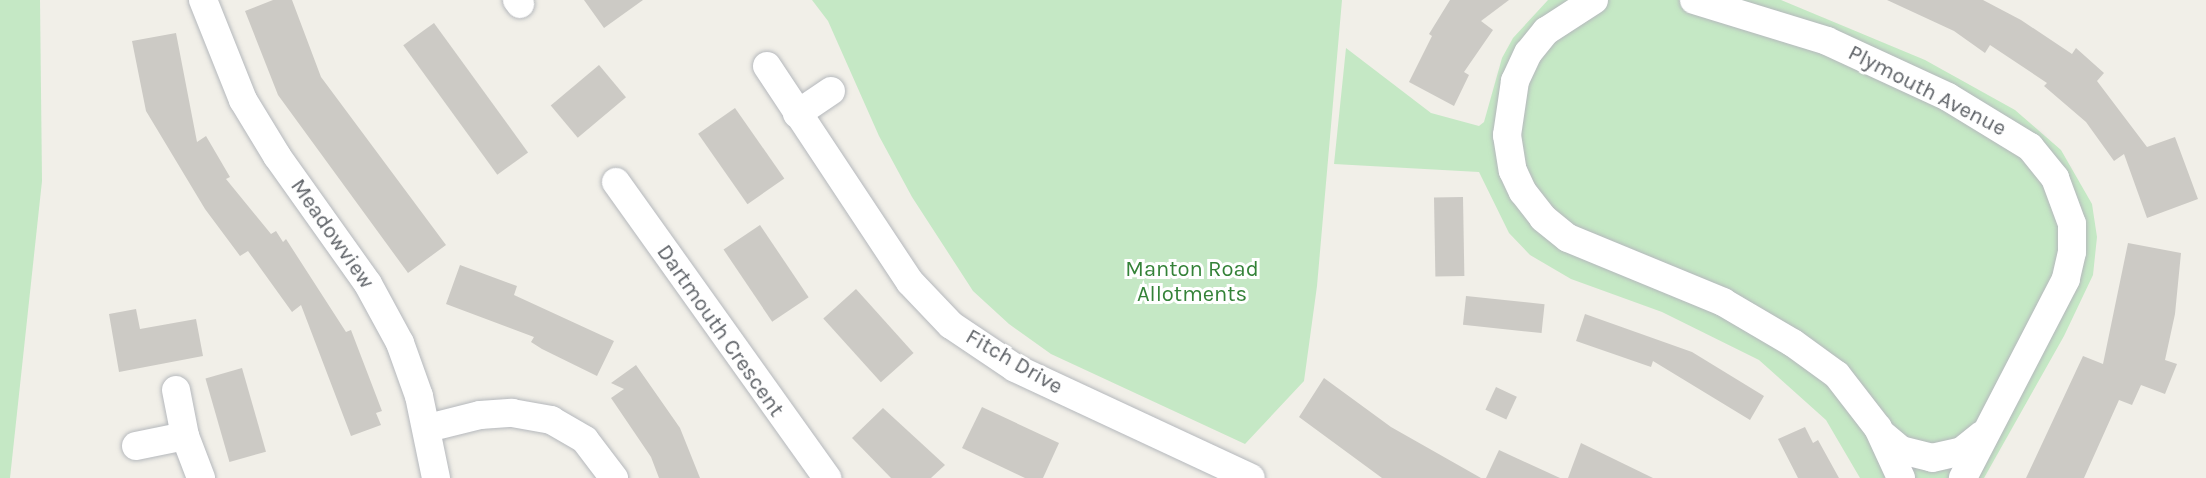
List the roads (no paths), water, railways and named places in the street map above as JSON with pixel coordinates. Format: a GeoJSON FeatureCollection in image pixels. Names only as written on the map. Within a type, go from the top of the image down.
{"type":"FeatureCollection","features":[{"type":"Feature","properties":{"kind":"street","name":"Meadowview"},"geometry":{"type":"LineString","coordinates":[[203,0],[243,100],[380,303],[409,363],[428,428],[436,478]]}},
{"type":"Feature","properties":{"kind":"street","name":"Plymouth Avenue"},"geometry":{"type":"LineString","coordinates":[[1594,0],[1546,31],[1528,53],[1515,81],[1507,142],[1513,171],[1530,202],[1568,238],[1723,302],[1793,343],[1837,375],[1878,428],[1901,450],[1932,458],[1962,451],[1987,428]]}},
{"type":"Feature","properties":{"kind":"street","name":"Plymouth Avenue"},"geometry":{"type":"LineString","coordinates":[[1694,0],[1827,41],[1948,97],[2030,147],[2055,178],[2072,224],[2072,252],[2067,279],[1987,428],[1963,478]]}},
{"type":"Feature","properties":{"kind":"street","name":"Fitch Drive"},"geometry":{"type":"LineString","coordinates":[[767,66],[910,282],[951,325],[1015,368],[1251,478]]}},
{"type":"Feature","properties":{"kind":"street"},"geometry":{"type":"LineString","coordinates":[[797,114],[831,91]]}},
{"type":"Feature","properties":{"kind":"street","name":"Dartmouth Crescent"},"geometry":{"type":"LineString","coordinates":[[616,182],[827,478]]}},
{"type":"Feature","properties":{"kind":"street"},"geometry":{"type":"LineString","coordinates":[[176,390],[185,436],[201,478]]}},
{"type":"Feature","properties":{"kind":"street"},"geometry":{"type":"LineString","coordinates":[[428,428],[480,415],[512,413],[551,420],[585,440],[614,478]]}},
{"type":"Feature","properties":{"kind":"street","name":"Plymouth Avenue"},"geometry":{"type":"LineString","coordinates":[[1878,428],[1901,478]]}},
{"type":"Feature","properties":{"kind":"street"},"geometry":{"type":"LineString","coordinates":[[136,446],[185,436]]}},
{"type":"Feature","properties":{"kind":"park label","name":"Manton Road Allotments"},"geometry":{"type":"Point","coordinates":[1192,282]}}]}
